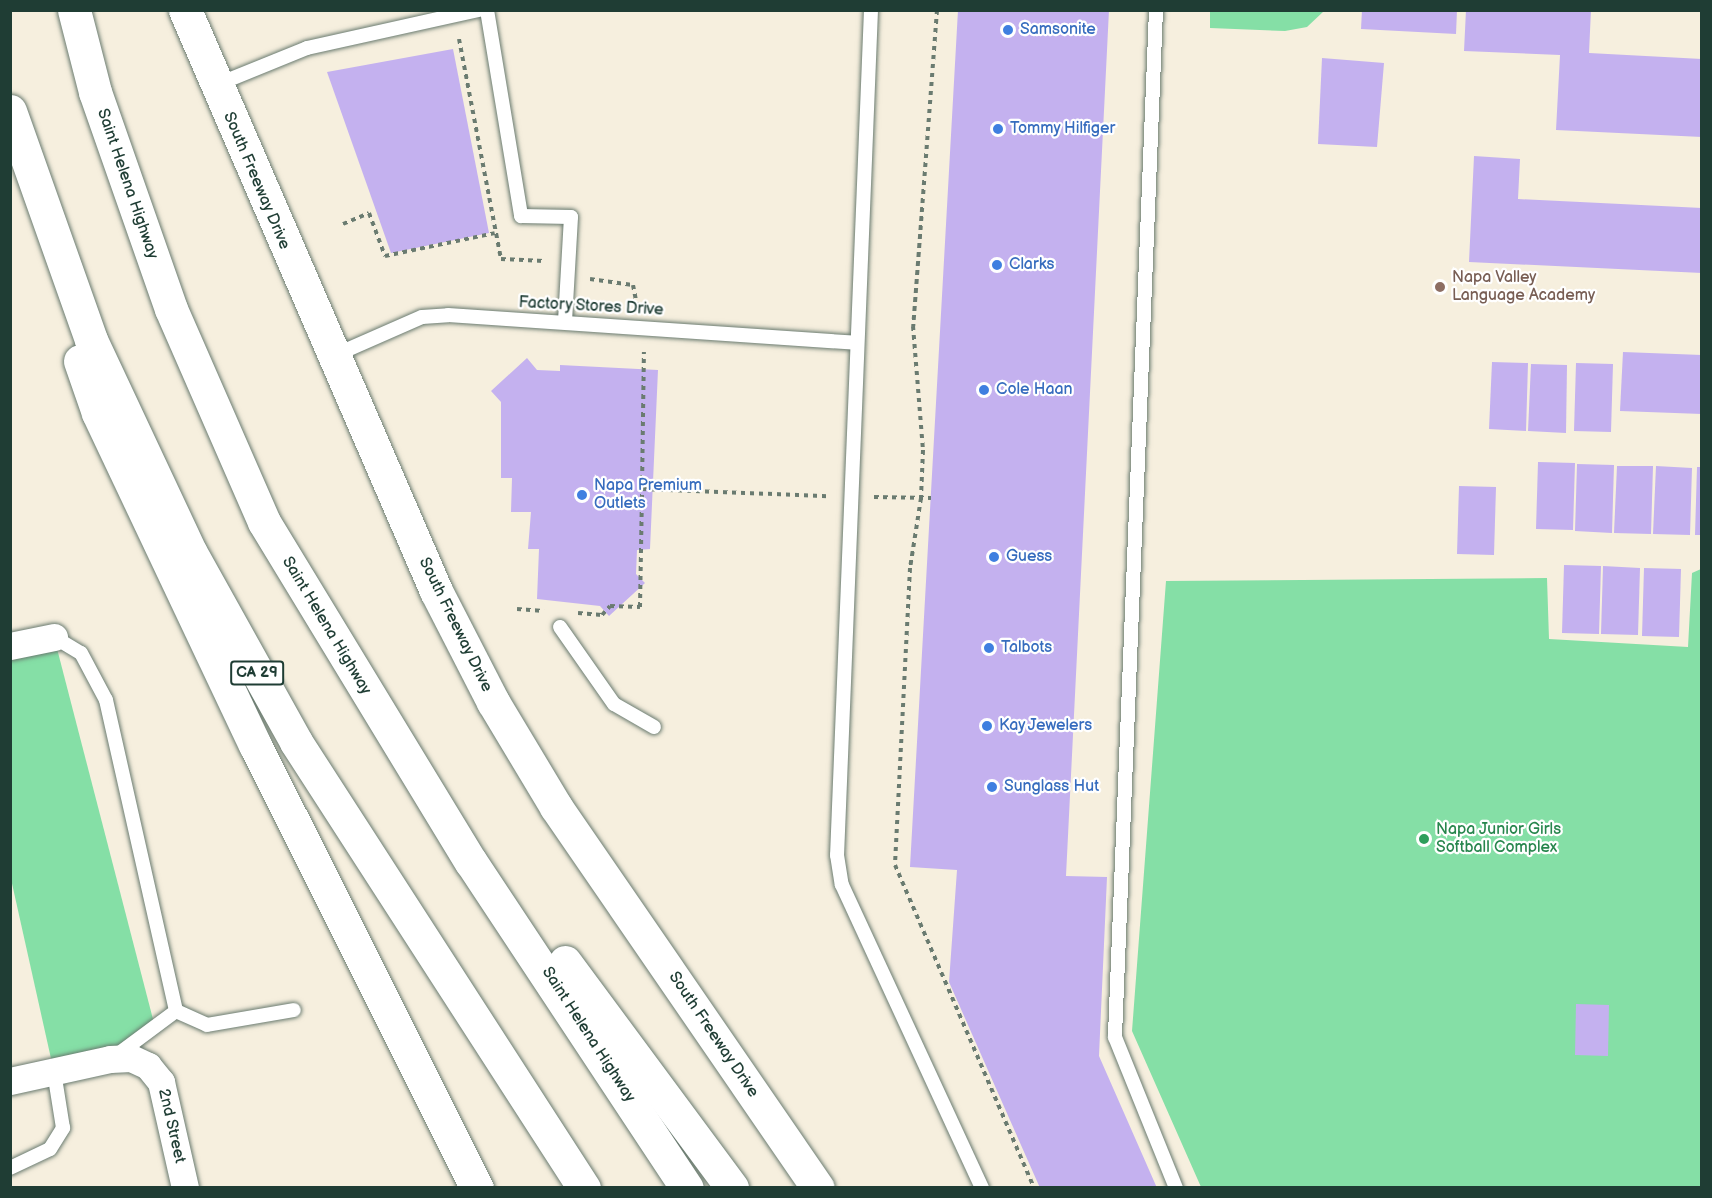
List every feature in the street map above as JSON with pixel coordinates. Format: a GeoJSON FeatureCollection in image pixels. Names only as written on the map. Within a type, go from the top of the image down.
{"type":"FeatureCollection","features":[{"type":"Feature","properties":{"kind":"main road","name":"Saint Helena Highway"},"geometry":{"type":"LineString","coordinates":[[74,10],[95,92],[171,309],[264,522],[368,697],[687,1188]]}},
{"type":"Feature","properties":{"kind":"main road","name":"South Freeway Drive"},"geometry":{"type":"LineString","coordinates":[[185,10],[332,356],[436,591],[494,702],[556,807],[818,1188]]}},
{"type":"Feature","properties":{"kind":"main road"},"geometry":{"type":"LineString","coordinates":[[11,114],[55,286],[98,413],[260,755],[477,1188]]}},
{"type":"Feature","properties":{"kind":"main road","name":"CA 29"},"geometry":{"type":"LineString","coordinates":[[11,114],[91,340],[191,554],[296,742],[584,1188]]}},
{"type":"Feature","properties":{"kind":"main road"},"geometry":{"type":"LineString","coordinates":[[368,697],[732,1188]]}},
{"type":"Feature","properties":{"kind":"street"},"geometry":{"type":"LineString","coordinates":[[10,646],[54,637]]}},
{"type":"Feature","properties":{"kind":"street","name":"2nd Street"},"geometry":{"type":"LineString","coordinates":[[10,1081],[110,1059],[130,1058],[148,1066],[161,1082],[185,1188]]}},
{"type":"Feature","properties":{"kind":"lane"},"geometry":{"type":"LineString","coordinates":[[215,85],[307,48],[478,10]]}},
{"type":"Feature","properties":{"kind":"lane"},"geometry":{"type":"LineString","coordinates":[[487,10],[521,216],[571,217],[565,322]]}},
{"type":"Feature","properties":{"kind":"lane"},"geometry":{"type":"LineString","coordinates":[[871,10],[837,855],[842,885],[982,1188]]}},
{"type":"Feature","properties":{"kind":"lane"},"geometry":{"type":"LineString","coordinates":[[1156,10],[1115,1037],[1176,1188]]}},
{"type":"Feature","properties":{"kind":"lane","name":"Factory Stores Drive"},"geometry":{"type":"LineString","coordinates":[[332,356],[422,317],[565,322],[856,343]]}},
{"type":"Feature","properties":{"kind":"lane"},"geometry":{"type":"LineString","coordinates":[[560,627],[614,704],[654,727]]}},
{"type":"Feature","properties":{"kind":"lane"},"geometry":{"type":"LineString","coordinates":[[54,637],[81,653],[106,700],[176,1011]]}},
{"type":"Feature","properties":{"kind":"lane"},"geometry":{"type":"LineString","coordinates":[[176,1011],[207,1025],[294,1011]]}},
{"type":"Feature","properties":{"kind":"lane"},"geometry":{"type":"LineString","coordinates":[[110,1059],[176,1011]]}},
{"type":"Feature","properties":{"kind":"lane"},"geometry":{"type":"LineString","coordinates":[[10,1168],[50,1149],[63,1128],[54,1072]]}},
{"type":"Feature","properties":{"kind":"path"},"geometry":{"type":"LineString","coordinates":[[937,10],[913,326],[923,450],[921,498],[910,567],[895,865],[1034,1188]]}},
{"type":"Feature","properties":{"kind":"path"},"geometry":{"type":"LineString","coordinates":[[343,224],[369,213],[386,256],[495,232]]}},
{"type":"Feature","properties":{"kind":"path"},"geometry":{"type":"LineString","coordinates":[[570,613],[602,615],[610,606],[640,607],[642,489],[930,498]]}},
{"type":"Feature","properties":{"kind":"path"},"geometry":{"type":"LineString","coordinates":[[517,609],[549,611]]}},
{"type":"Feature","properties":{"kind":"green space"},"geometry":{"type":"Polygon","coordinates":[[[1210,10],[1324,11],[1307,27],[1285,31],[1210,28],[1210,10]]]}},
{"type":"Feature","properties":{"kind":"green space","name":"Napa Junior Girls Softball Complex"},"geometry":{"type":"Polygon","coordinates":[[[1701,569],[1701,1187],[1201,1187],[1132,1031],[1166,581],[1547,578],[1549,639],[1688,647],[1692,573],[1701,569]]]}},
{"type":"Feature","properties":{"kind":"green space"},"geometry":{"type":"Polygon","coordinates":[[[54,637],[155,1027],[110,1059],[54,1072],[11,879],[10,646],[54,637]]]}},
{"type":"Feature","properties":{"kind":"building"},"geometry":{"type":"Polygon","coordinates":[[[958,10],[1109,10],[1066,876],[1107,877],[1099,1056],[1157,1188],[1040,1188],[949,982],[957,870],[910,867],[958,10]]]}},
{"type":"Feature","properties":{"kind":"building"},"geometry":{"type":"Polygon","coordinates":[[[1362,10],[1457,10],[1456,34],[1361,29],[1362,10]]]}},
{"type":"Feature","properties":{"kind":"building"},"geometry":{"type":"Polygon","coordinates":[[[1466,10],[1591,10],[1589,53],[1702,59],[1702,137],[1556,130],[1560,55],[1464,51],[1466,10]]]}},
{"type":"Feature","properties":{"kind":"building"},"geometry":{"type":"Polygon","coordinates":[[[453,49],[489,233],[391,253],[327,72],[453,49]]]}},
{"type":"Feature","properties":{"kind":"building"},"geometry":{"type":"Polygon","coordinates":[[[1322,58],[1384,63],[1377,147],[1318,144],[1322,58]]]}},
{"type":"Feature","properties":{"kind":"building"},"geometry":{"type":"Polygon","coordinates":[[[1474,156],[1520,159],[1518,199],[1702,208],[1702,273],[1469,262],[1474,156]]]}},
{"type":"Feature","properties":{"kind":"building"},"geometry":{"type":"Polygon","coordinates":[[[1623,352],[1702,355],[1702,414],[1620,411],[1623,352]]]}},
{"type":"Feature","properties":{"kind":"building","name":"Napa Premium Outlets"},"geometry":{"type":"Polygon","coordinates":[[[527,358],[537,370],[560,371],[560,365],[658,370],[650,549],[637,550],[636,574],[645,583],[609,616],[600,606],[537,599],[539,549],[528,549],[531,512],[511,512],[512,478],[501,478],[501,402],[491,391],[527,358]]]}},
{"type":"Feature","properties":{"kind":"building"},"geometry":{"type":"Polygon","coordinates":[[[1492,362],[1528,363],[1526,431],[1489,429],[1492,362]]]}},
{"type":"Feature","properties":{"kind":"building"},"geometry":{"type":"Polygon","coordinates":[[[1576,363],[1613,364],[1611,432],[1574,431],[1576,363]]]}},
{"type":"Feature","properties":{"kind":"building"},"geometry":{"type":"Polygon","coordinates":[[[1531,364],[1567,365],[1566,433],[1528,431],[1531,364]]]}},
{"type":"Feature","properties":{"kind":"building"},"geometry":{"type":"Polygon","coordinates":[[[1538,462],[1575,463],[1573,530],[1536,529],[1538,462]]]}},
{"type":"Feature","properties":{"kind":"building"},"geometry":{"type":"Polygon","coordinates":[[[1577,464],[1614,465],[1612,533],[1575,531],[1577,464]]]}},
{"type":"Feature","properties":{"kind":"building"},"geometry":{"type":"Polygon","coordinates":[[[1617,466],[1653,466],[1651,534],[1614,533],[1617,466]]]}},
{"type":"Feature","properties":{"kind":"building"},"geometry":{"type":"Polygon","coordinates":[[[1656,466],[1692,468],[1690,535],[1653,534],[1656,466]]]}},
{"type":"Feature","properties":{"kind":"building"},"geometry":{"type":"Polygon","coordinates":[[[1697,467],[1702,467],[1702,535],[1695,535],[1697,467]]]}},
{"type":"Feature","properties":{"kind":"building"},"geometry":{"type":"Polygon","coordinates":[[[1459,486],[1496,487],[1494,555],[1457,554],[1459,486]]]}},
{"type":"Feature","properties":{"kind":"building"},"geometry":{"type":"Polygon","coordinates":[[[1564,565],[1601,566],[1599,634],[1562,633],[1564,565]]]}},
{"type":"Feature","properties":{"kind":"building"},"geometry":{"type":"Polygon","coordinates":[[[1603,566],[1640,568],[1638,635],[1601,634],[1603,566]]]}},
{"type":"Feature","properties":{"kind":"building"},"geometry":{"type":"Polygon","coordinates":[[[1644,568],[1681,569],[1679,637],[1642,636],[1644,568]]]}},
{"type":"Feature","properties":{"kind":"building"},"geometry":{"type":"Polygon","coordinates":[[[1576,1004],[1609,1005],[1608,1056],[1575,1055],[1576,1004]]]}},
{"type":"Feature","properties":{"kind":"place","name":"Samsonite"},"geometry":{"type":"Point","coordinates":[1008,30]}},
{"type":"Feature","properties":{"kind":"place","name":"Tommy Hilfiger"},"geometry":{"type":"Point","coordinates":[998,129]}},
{"type":"Feature","properties":{"kind":"place","name":"Clarks"},"geometry":{"type":"Point","coordinates":[997,265]}},
{"type":"Feature","properties":{"kind":"place","name":"Napa Valley Language Academy"},"geometry":{"type":"Point","coordinates":[1440,287]}},
{"type":"Feature","properties":{"kind":"place","name":"Cole Haan"},"geometry":{"type":"Point","coordinates":[984,390]}},
{"type":"Feature","properties":{"kind":"place","name":"Napa Premium Outlets"},"geometry":{"type":"Point","coordinates":[582,495]}},
{"type":"Feature","properties":{"kind":"place","name":"Guess"},"geometry":{"type":"Point","coordinates":[994,557]}},
{"type":"Feature","properties":{"kind":"place","name":"Talbots"},"geometry":{"type":"Point","coordinates":[989,648]}},
{"type":"Feature","properties":{"kind":"place","name":"Kay Jewelers"},"geometry":{"type":"Point","coordinates":[987,726]}},
{"type":"Feature","properties":{"kind":"place","name":"Sunglass Hut"},"geometry":{"type":"Point","coordinates":[992,787]}},
{"type":"Feature","properties":{"kind":"place","name":"Napa Junior Girls Softball Complex"},"geometry":{"type":"Point","coordinates":[1424,839]}}]}
